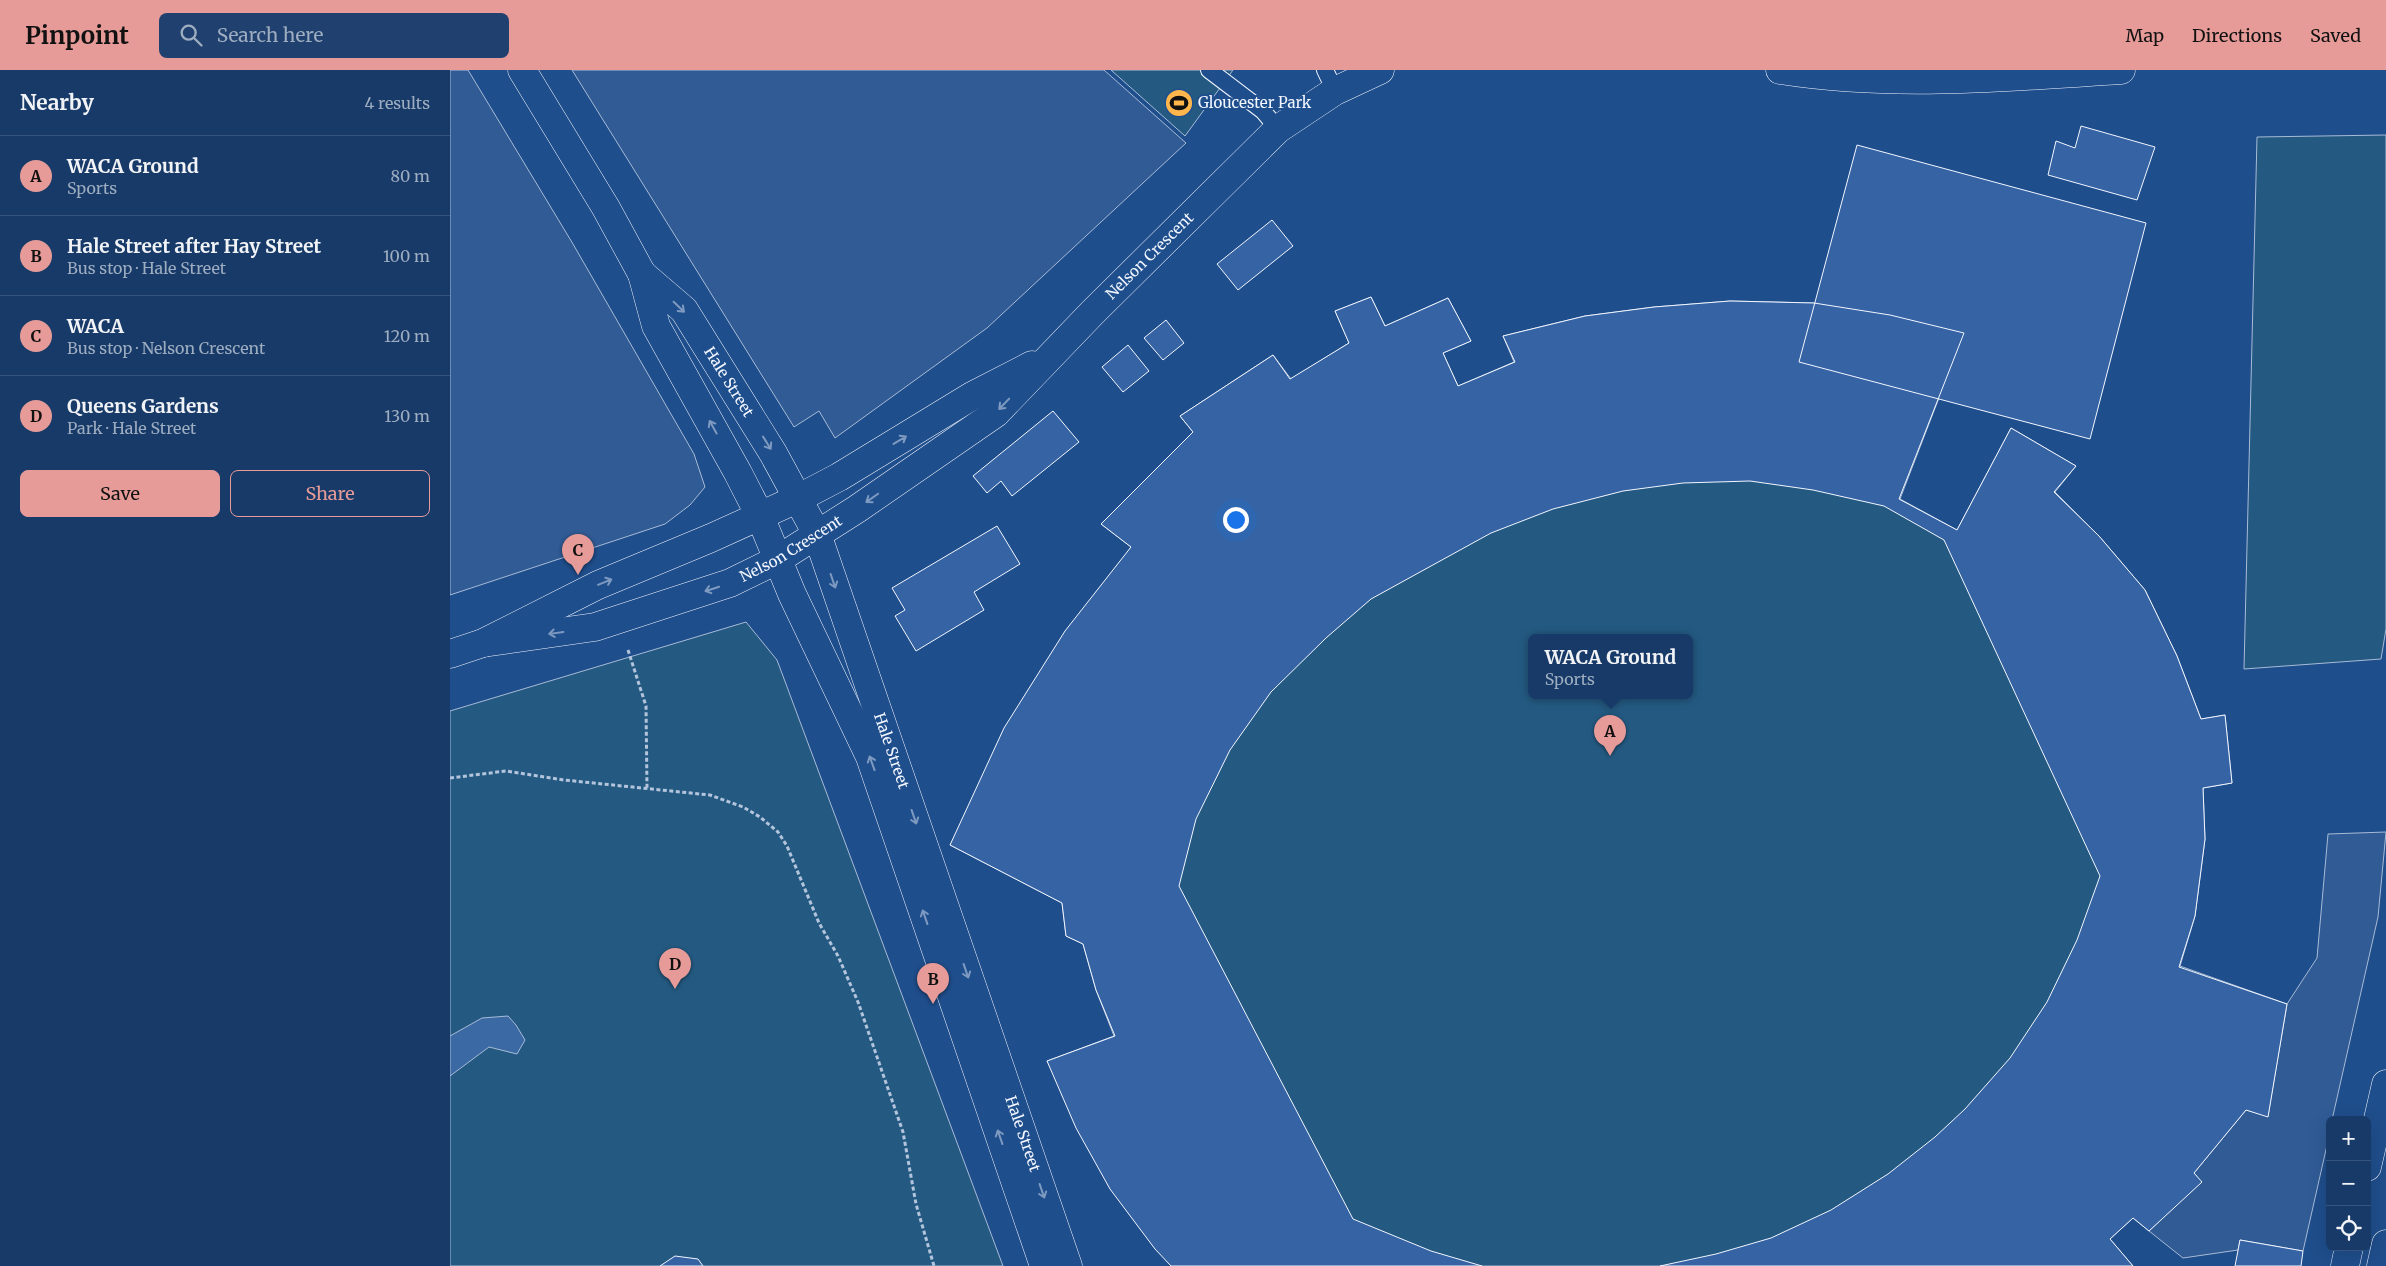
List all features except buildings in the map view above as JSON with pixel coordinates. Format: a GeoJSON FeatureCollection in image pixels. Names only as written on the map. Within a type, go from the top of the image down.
{"type":"FeatureCollection","features":[{"type":"Feature","properties":{"kind":"street","name":"Hale Street"},"geometry":{"type":"LineString","coordinates":[[522,70],[606,208],[642,274],[656,326],[760,516],[777,560],[870,757],[1044,1266]]}},
{"type":"Feature","properties":{"kind":"street","name":"Nelson Crescent"},"geometry":{"type":"LineString","coordinates":[[483,643],[595,627],[730,583],[777,560],[996,413],[1249,155],[1330,80],[1380,70]]}},
{"type":"Feature","properties":{"kind":"street"},"geometry":{"type":"LineString","coordinates":[[1780,70],[1851,78],[1928,82],[2121,70]]}},
{"type":"Feature","properties":{"kind":"street","name":"Hale Street"},"geometry":{"type":"LineString","coordinates":[[642,274],[684,310],[773,453],[817,534],[1068,1266]]}},
{"type":"Feature","properties":{"kind":"street","name":"Nelson Crescent"},"geometry":{"type":"LineString","coordinates":[[450,654],[483,643],[598,584],[797,499],[839,477],[972,396],[1050,356]]}},
{"type":"Feature","properties":{"kind":"street"},"geometry":{"type":"LineString","coordinates":[[2368,1161],[2386,1084]]}},
{"type":"Feature","properties":{"kind":"street"},"geometry":{"type":"LineString","coordinates":[[2381,1266],[2386,1244]]}},
{"type":"Feature","properties":{"kind":"street"},"geometry":{"type":"LineString","coordinates":[[2345,1266],[2348,1251]]}},
{"type":"Feature","properties":{"kind":"lane"},"geometry":{"type":"LineString","coordinates":[[1209,70],[1263,111],[1278,129]]}},
{"type":"Feature","properties":{"kind":"path"},"geometry":{"type":"LineString","coordinates":[[626,645],[646,706],[647,788]]}},
{"type":"Feature","properties":{"kind":"path"},"geometry":{"type":"LineString","coordinates":[[450,778],[506,771],[710,796],[743,807],[778,832],[787,846],[819,923],[838,956],[858,1002],[903,1132],[916,1204],[934,1266]]}},
{"type":"Feature","properties":{"kind":"shaded area"},"geometry":{"type":"Polygon","coordinates":[[[450,70],[468,70],[573,244],[694,454],[705,487],[690,505],[665,524],[450,595],[450,70]]]}},
{"type":"Feature","properties":{"kind":"shaded area"},"geometry":{"type":"Polygon","coordinates":[[[572,70],[1104,70],[1186,143],[987,328],[835,438],[819,411],[794,427],[572,70]]]}},
{"type":"Feature","properties":{"kind":"shaded area","name":"Gloucester Park"},"geometry":{"type":"Polygon","coordinates":[[[1111,70],[1233,70],[1185,136],[1111,70]]]}},
{"type":"Feature","properties":{"kind":"shaded area"},"geometry":{"type":"Polygon","coordinates":[[[2386,135],[2386,629],[2381,659],[2244,669],[2257,137],[2386,135]]]}},
{"type":"Feature","properties":{"kind":"shaded area"},"geometry":{"type":"Polygon","coordinates":[[[1371,297],[1385,326],[1448,298],[1471,341],[1443,353],[1458,386],[1514,362],[1503,336],[1585,316],[1654,307],[1730,301],[1814,303],[1890,315],[1964,333],[1900,499],[1957,530],[2011,428],[2076,466],[2055,492],[2099,536],[2145,590],[2177,656],[2201,719],[2225,715],[2232,783],[2203,788],[2205,839],[2195,916],[2180,966],[2287,1004],[2268,1117],[2149,1231],[2133,1218],[2110,1239],[2133,1266],[1171,1266],[1047,1061],[1114,1036],[1096,990],[1083,944],[1066,936],[1062,903],[950,845],[1131,547],[1101,524],[1193,432],[1180,416],[1273,355],[1291,379],[1349,343],[1335,311],[1371,297]]]}},
{"type":"Feature","properties":{"kind":"shaded area"},"geometry":{"type":"Polygon","coordinates":[[[746,622],[777,660],[1003,1266],[450,1266],[450,711],[746,622]]]}},
{"type":"Feature","properties":{"kind":"shaded area"},"geometry":{"type":"Polygon","coordinates":[[[2386,832],[2378,917],[2333,1116],[2326,1116],[2326,1150],[2303,1251],[2240,1240],[2238,1250],[2183,1258],[2149,1231],[2201,1182],[2194,1173],[2246,1110],[2268,1116],[2287,1004],[2317,958],[2328,834],[2386,832]]]}},
{"type":"Feature","properties":{"kind":"shaded area"},"geometry":{"type":"Polygon","coordinates":[[[508,1016],[525,1040],[517,1054],[489,1047],[450,1076],[450,1036],[482,1018],[508,1016]]]}},
{"type":"Feature","properties":{"kind":"place","name":"Gloucester Park"},"geometry":{"type":"Point","coordinates":[1179,103]}},
{"type":"Feature","properties":{"kind":"place","name":"WACA"},"geometry":{"type":"Point","coordinates":[578,575]}},
{"type":"Feature","properties":{"kind":"place","name":"WACA Ground"},"geometry":{"type":"Point","coordinates":[1610,756]}},
{"type":"Feature","properties":{"kind":"place","name":"Queens Gardens"},"geometry":{"type":"Point","coordinates":[675,989]}},
{"type":"Feature","properties":{"kind":"place","name":"Hale Street after Hay Street"},"geometry":{"type":"Point","coordinates":[933,1004]}}]}
